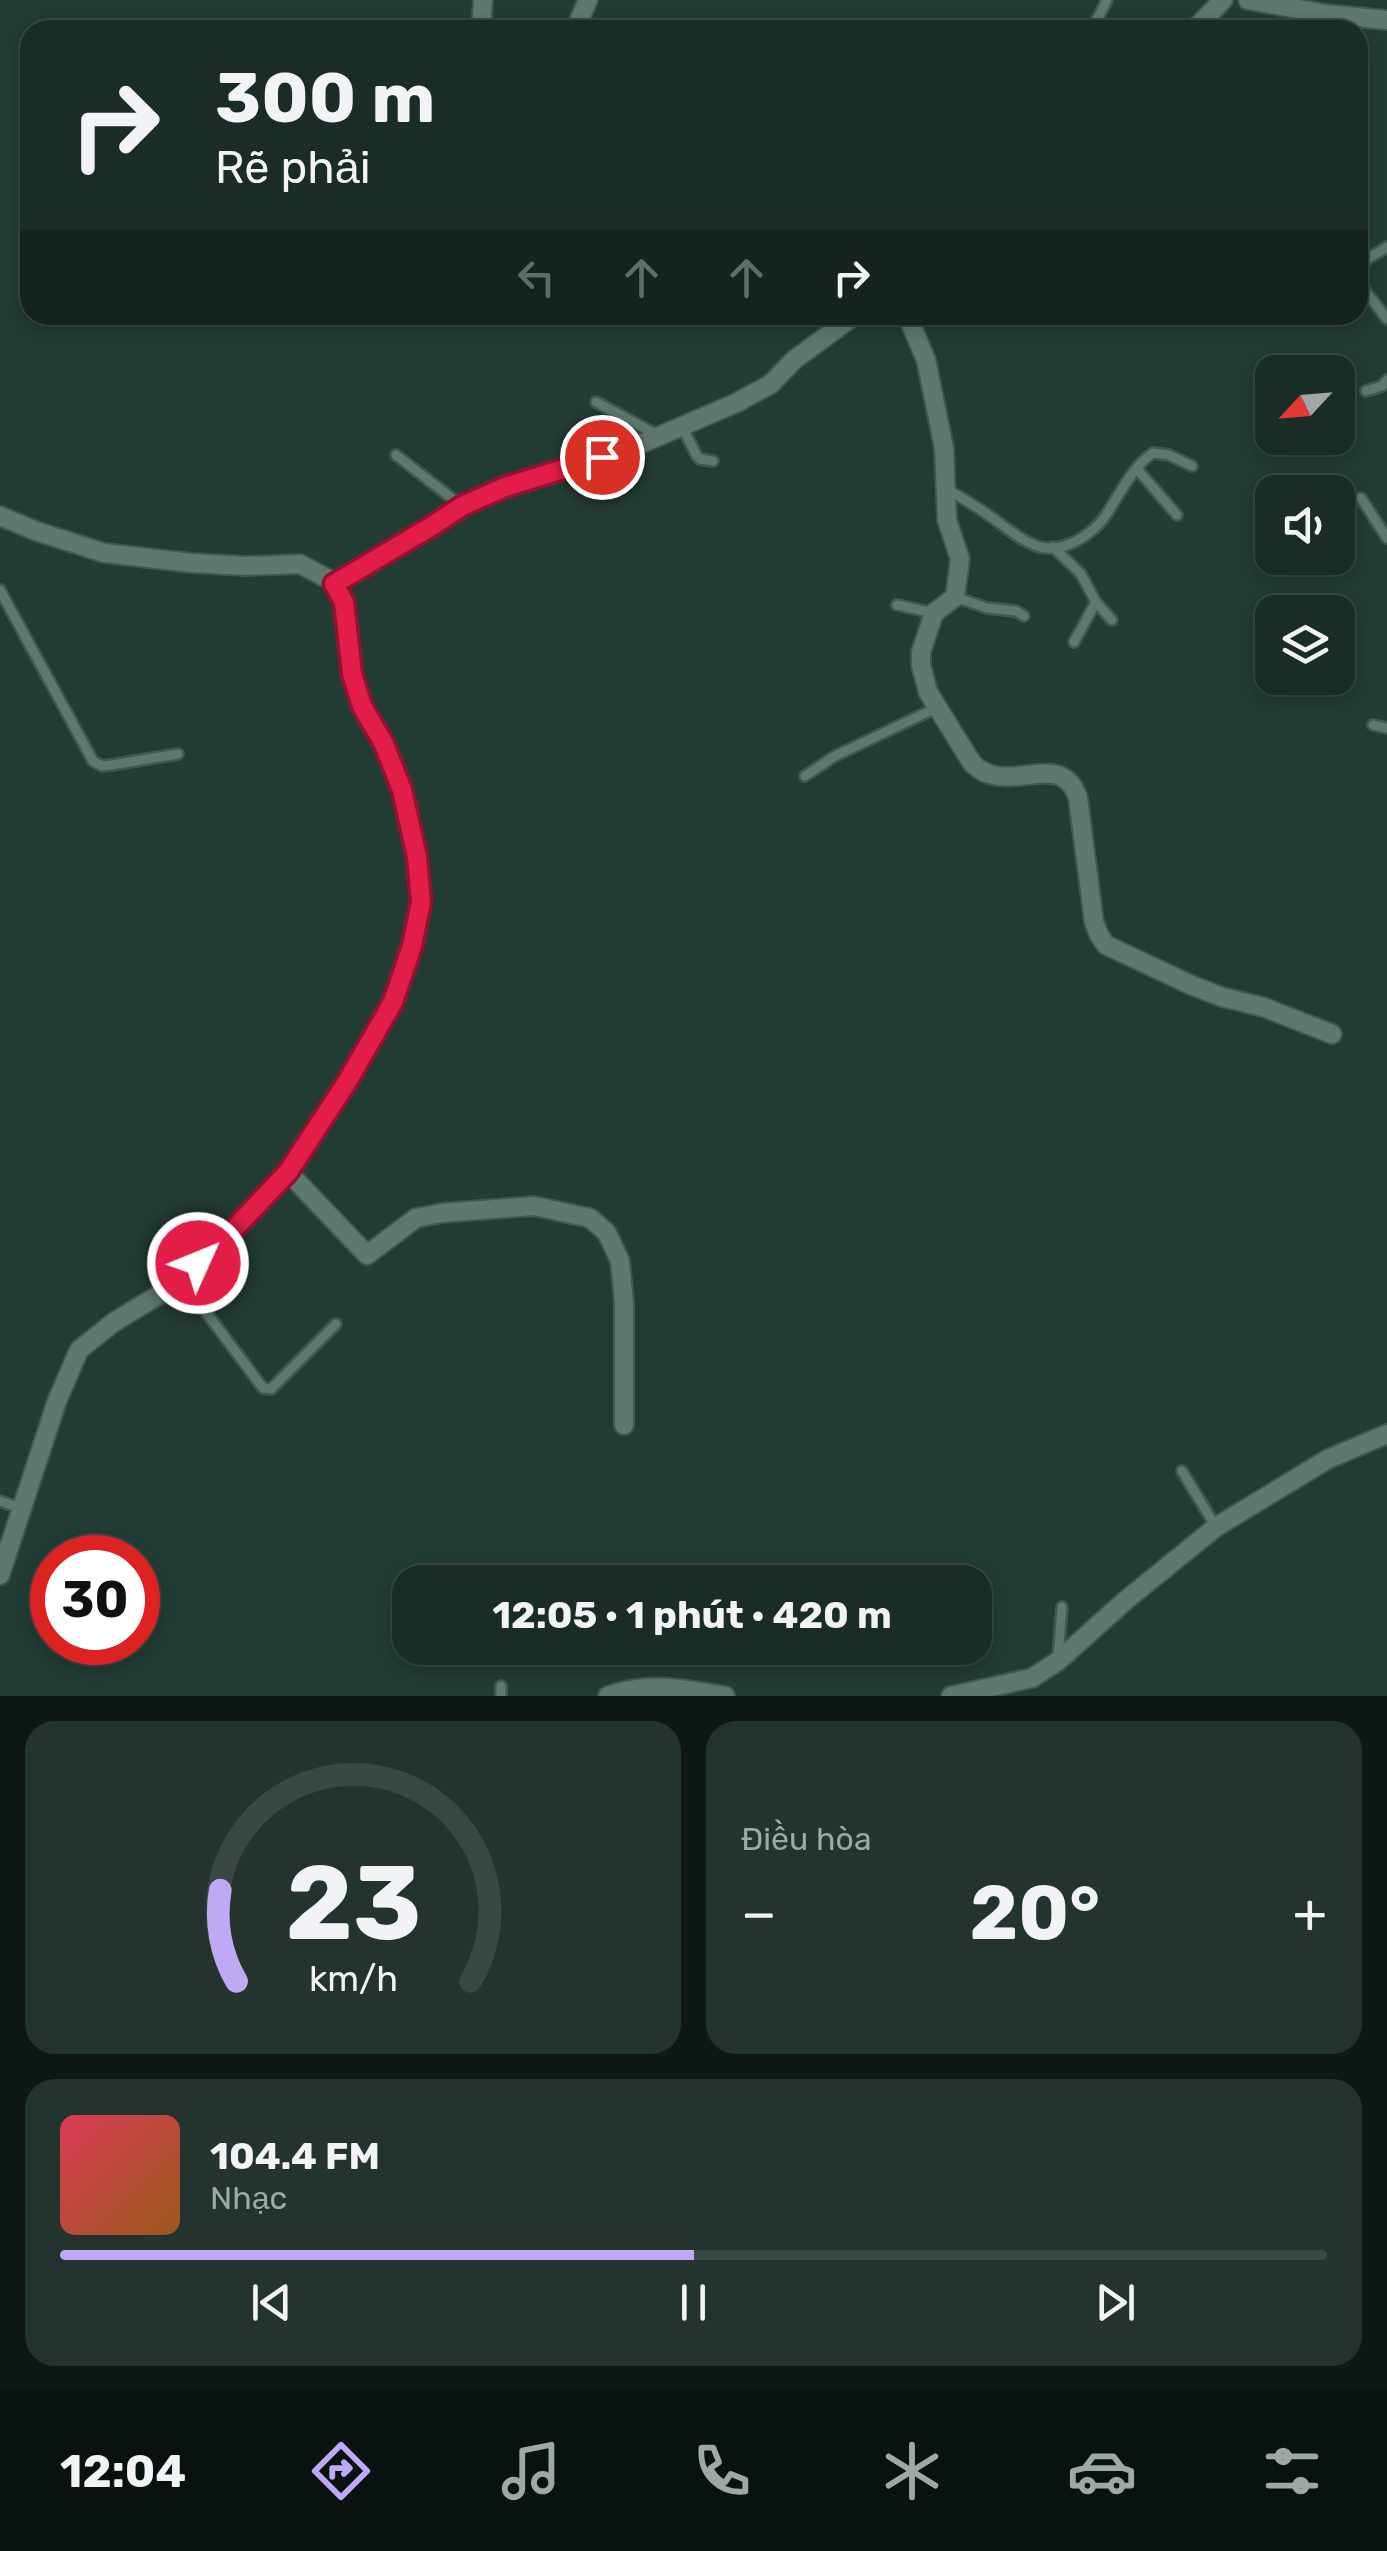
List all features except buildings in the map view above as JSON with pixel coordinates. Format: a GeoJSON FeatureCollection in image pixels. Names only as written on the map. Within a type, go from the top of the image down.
{"type":"FeatureCollection","features":[{"type":"Feature","properties":{"kind":"street"},"geometry":{"type":"LineString","coordinates":[[1204,20],[1223,0]]}},
{"type":"Feature","properties":{"kind":"street"},"geometry":{"type":"LineString","coordinates":[[1248,0],[1317,20]]}},
{"type":"Feature","properties":{"kind":"street"},"geometry":{"type":"LineString","coordinates":[[334,584],[462,506],[505,487],[636,446],[736,403],[771,384],[794,360],[841,325]]}},
{"type":"Feature","properties":{"kind":"street"},"geometry":{"type":"LineString","coordinates":[[911,325],[926,360],[937,408],[944,448],[947,520],[960,559],[955,597],[934,613],[920,652],[928,692],[980,772],[1003,777],[1057,773],[1074,785],[1094,922],[1106,945],[1222,998],[1263,1007],[1332,1034]]}},
{"type":"Feature","properties":{"kind":"street"},"geometry":{"type":"LineString","coordinates":[[0,516],[104,553],[245,566],[300,564],[334,584],[344,602],[352,674],[362,706],[384,744],[402,790],[417,857],[421,902],[412,946],[393,1002],[288,1172],[216,1248],[167,1290],[114,1322],[79,1350],[57,1401],[0,1575]]}},
{"type":"Feature","properties":{"kind":"street"},"geometry":{"type":"LineString","coordinates":[[288,1172],[366,1255],[416,1218],[442,1213],[534,1206],[590,1218],[608,1233],[620,1261],[624,1425]]}},
{"type":"Feature","properties":{"kind":"street"},"geometry":{"type":"LineString","coordinates":[[952,1696],[1032,1678],[1058,1661],[1216,1526],[1328,1458],[1387,1434]]}},
{"type":"Feature","properties":{"kind":"street"},"geometry":{"type":"LineString","coordinates":[[608,1696],[622,1690],[664,1686],[725,1696]]}},
{"type":"Feature","properties":{"kind":"lane"},"geometry":{"type":"LineString","coordinates":[[1368,294],[1387,318]]}},
{"type":"Feature","properties":{"kind":"lane"},"geometry":{"type":"LineString","coordinates":[[1366,392],[1387,380]]}},
{"type":"Feature","properties":{"kind":"lane"},"geometry":{"type":"LineString","coordinates":[[596,402],[660,436]]}},
{"type":"Feature","properties":{"kind":"lane"},"geometry":{"type":"LineString","coordinates":[[682,426],[700,460],[713,461]]}},
{"type":"Feature","properties":{"kind":"lane"},"geometry":{"type":"LineString","coordinates":[[946,489],[1023,539],[1042,548],[1053,547],[1079,540],[1099,525],[1142,460],[1153,453],[1168,454],[1192,466]]}},
{"type":"Feature","properties":{"kind":"lane"},"geometry":{"type":"LineString","coordinates":[[396,455],[462,506]]}},
{"type":"Feature","properties":{"kind":"lane"},"geometry":{"type":"LineString","coordinates":[[1137,468],[1177,515]]}},
{"type":"Feature","properties":{"kind":"lane"},"geometry":{"type":"LineString","coordinates":[[1361,498],[1387,538]]}},
{"type":"Feature","properties":{"kind":"lane"},"geometry":{"type":"LineString","coordinates":[[1053,547],[1080,574],[1112,620]]}},
{"type":"Feature","properties":{"kind":"lane"},"geometry":{"type":"LineString","coordinates":[[0,590],[94,761],[111,766],[178,754]]}},
{"type":"Feature","properties":{"kind":"lane"},"geometry":{"type":"LineString","coordinates":[[955,597],[1024,616]]}},
{"type":"Feature","properties":{"kind":"lane"},"geometry":{"type":"LineString","coordinates":[[1074,642],[1096,602]]}},
{"type":"Feature","properties":{"kind":"lane"},"geometry":{"type":"LineString","coordinates":[[897,605],[934,613]]}},
{"type":"Feature","properties":{"kind":"lane"},"geometry":{"type":"LineString","coordinates":[[806,776],[835,756],[938,707]]}},
{"type":"Feature","properties":{"kind":"lane"},"geometry":{"type":"LineString","coordinates":[[1373,725],[1387,728]]}},
{"type":"Feature","properties":{"kind":"lane"},"geometry":{"type":"LineString","coordinates":[[181,1278],[268,1390],[336,1324]]}},
{"type":"Feature","properties":{"kind":"lane"},"geometry":{"type":"LineString","coordinates":[[1182,1471],[1216,1526]]}},
{"type":"Feature","properties":{"kind":"lane"},"geometry":{"type":"LineString","coordinates":[[0,1501],[20,1508]]}},
{"type":"Feature","properties":{"kind":"lane"},"geometry":{"type":"LineString","coordinates":[[1058,1661],[1062,1607]]}},
{"type":"Feature","properties":{"kind":"route"},"geometry":{"type":"LineString","coordinates":[[198,1263],[288,1172],[347,1082],[393,1002],[412,946],[421,902],[417,857],[402,790],[384,744],[362,706],[352,674],[344,602],[334,584],[462,506],[505,487],[602,457]]}}]}
